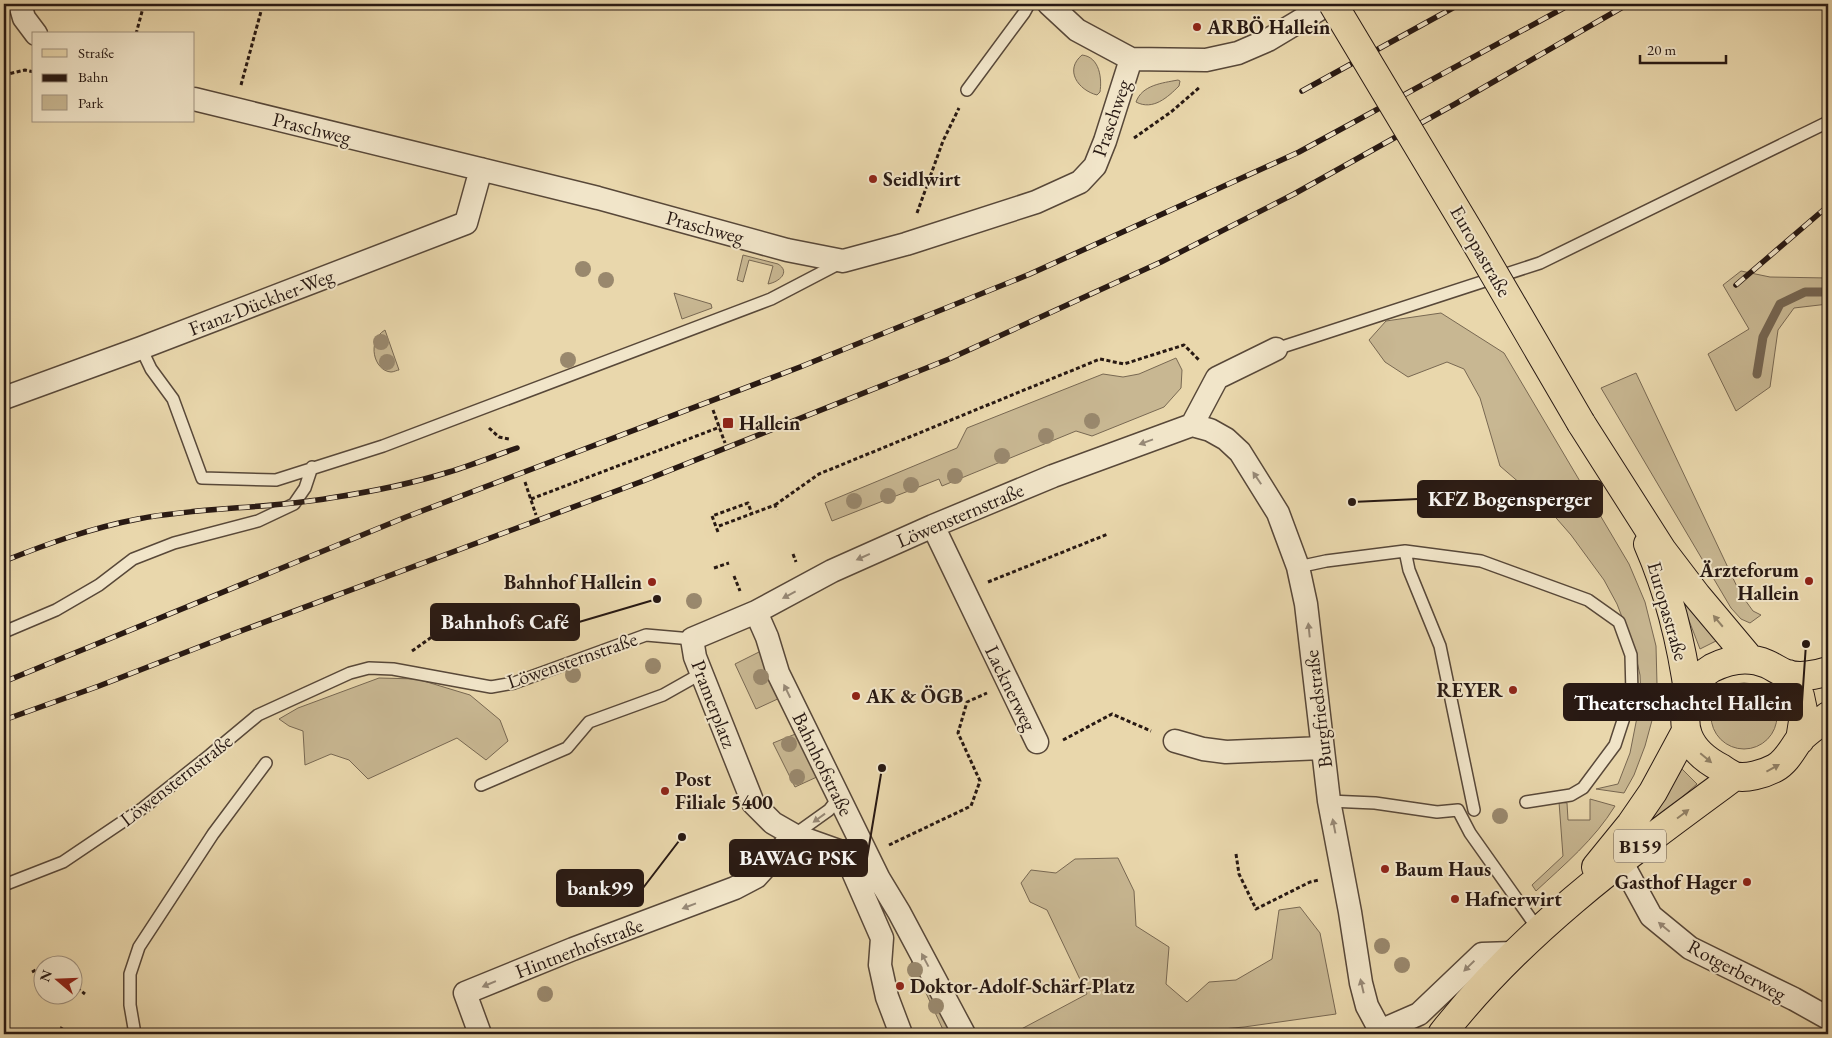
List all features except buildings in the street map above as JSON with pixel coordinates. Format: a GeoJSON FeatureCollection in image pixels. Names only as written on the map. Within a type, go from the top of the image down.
{"type":"FeatureCollection","features":[{"type":"Feature","properties":{"kind":"main road","name":"Europastraße"},"geometry":{"type":"LineString","coordinates":[[1333,4],[1628,499],[1674,565],[1749,658]]}},
{"type":"Feature","properties":{"kind":"main road","name":"Europastraße"},"geometry":{"type":"LineString","coordinates":[[1628,499],[1654,557],[1672,615],[1684,663],[1689,698]]}},
{"type":"Feature","properties":{"kind":"main road"},"geometry":{"type":"LineString","coordinates":[[1749,658],[1766,663],[1788,674],[1816,675],[1828,671]]}},
{"type":"Feature","properties":{"kind":"main road","name":"B159"},"geometry":{"type":"LineString","coordinates":[[1442,1034],[1462,1008],[1513,953],[1583,883],[1631,824],[1653,792],[1686,731],[1685,715],[1689,698],[1698,681],[1712,669],[1731,661],[1749,658]]}},
{"type":"Feature","properties":{"kind":"main road"},"geometry":{"type":"LineString","coordinates":[[1788,674],[1800,696],[1804,715],[1800,740]]}},
{"type":"Feature","properties":{"kind":"main road"},"geometry":{"type":"LineString","coordinates":[[1686,731],[1692,747],[1710,762],[1735,776],[1761,774],[1777,768],[1800,740],[1828,716]]}},
{"type":"Feature","properties":{"kind":"main road","name":"B159"},"geometry":{"type":"LineString","coordinates":[[1543,925],[1621,861],[1735,776]]}},
{"type":"Feature","properties":{"kind":"street"},"geometry":{"type":"LineString","coordinates":[[20,4],[24,18],[34,32]]}},
{"type":"Feature","properties":{"kind":"street","name":"Praschweg"},"geometry":{"type":"LineString","coordinates":[[1049,4],[1077,30],[1131,59],[1206,60],[1238,53],[1268,40],[1328,4]]}},
{"type":"Feature","properties":{"kind":"street","name":"Praschweg"},"geometry":{"type":"LineString","coordinates":[[195,99],[598,198],[787,250],[843,261],[906,244],[1036,202],[1080,182],[1095,166],[1105,141],[1131,59]]}},
{"type":"Feature","properties":{"kind":"street","name":"Franz-Dückher-Weg"},"geometry":{"type":"LineString","coordinates":[[4,398],[141,348],[466,223],[480,169]]}},
{"type":"Feature","properties":{"kind":"street"},"geometry":{"type":"LineString","coordinates":[[1192,425],[1217,378],[1276,349]]}},
{"type":"Feature","properties":{"kind":"street","name":"Löwensternstraße"},"geometry":{"type":"LineString","coordinates":[[692,639],[756,612],[832,571],[933,526],[1053,476],[1192,425]]}},
{"type":"Feature","properties":{"kind":"street","name":"Burgfriedstraße"},"geometry":{"type":"LineString","coordinates":[[1192,425],[1210,430],[1226,439],[1240,452],[1278,513],[1298,567],[1306,604],[1329,801],[1361,983],[1367,1006],[1381,1032],[1419,1014],[1482,954],[1513,953]]}},
{"type":"Feature","properties":{"kind":"street","name":"Lacknerweg"},"geometry":{"type":"LineString","coordinates":[[933,526],[1037,742]]}},
{"type":"Feature","properties":{"kind":"street","name":"Bahnhofstraße"},"geometry":{"type":"LineString","coordinates":[[756,612],[767,637],[778,673],[839,797],[880,879],[964,1034]]}},
{"type":"Feature","properties":{"kind":"street","name":"Pramerplatz"},"geometry":{"type":"LineString","coordinates":[[692,639],[695,657],[752,802],[773,824],[794,835],[839,851],[847,858],[876,921]]}},
{"type":"Feature","properties":{"kind":"street"},"geometry":{"type":"LineString","coordinates":[[1175,741],[1203,749],[1226,752],[1322,748]]}},
{"type":"Feature","properties":{"kind":"street","name":"Hintnerhofstraße"},"geometry":{"type":"LineString","coordinates":[[480,1034],[465,993],[573,949],[735,888],[756,877],[794,835]]}},
{"type":"Feature","properties":{"kind":"street","name":"Rotgerberweg"},"geometry":{"type":"LineString","coordinates":[[1621,861],[1652,916],[1690,948],[1794,999],[1828,1018]]}},
{"type":"Feature","properties":{"kind":"street"},"geometry":{"type":"LineString","coordinates":[[899,912],[876,921],[882,938],[880,965],[887,996],[901,1034]]}},
{"type":"Feature","properties":{"kind":"lane"},"geometry":{"type":"LineString","coordinates":[[967,90],[1029,4]]}},
{"type":"Feature","properties":{"kind":"lane"},"geometry":{"type":"LineString","coordinates":[[1276,349],[1540,263],[1828,122]]}},
{"type":"Feature","properties":{"kind":"lane"},"geometry":{"type":"LineString","coordinates":[[141,348],[151,369],[173,399],[202,478],[276,480],[383,446],[771,299],[843,261]]}},
{"type":"Feature","properties":{"kind":"lane"},"geometry":{"type":"LineString","coordinates":[[4,632],[56,610],[99,585],[133,559],[174,543],[258,521],[294,504],[305,488],[312,467]]}},
{"type":"Feature","properties":{"kind":"lane"},"geometry":{"type":"LineString","coordinates":[[1298,567],[1326,561],[1405,551],[1481,561],[1588,600],[1619,622],[1631,655],[1632,693],[1615,745],[1583,788],[1571,795],[1526,802]]}},
{"type":"Feature","properties":{"kind":"lane"},"geometry":{"type":"LineString","coordinates":[[1405,551],[1409,570],[1440,646],[1474,810]]}},
{"type":"Feature","properties":{"kind":"lane","name":"Löwensternstraße"},"geometry":{"type":"LineString","coordinates":[[4,885],[63,862],[143,808],[258,715],[350,673],[369,668],[393,669],[491,686],[514,683],[646,635],[692,639]]}},
{"type":"Feature","properties":{"kind":"lane"},"geometry":{"type":"LineString","coordinates":[[480,785],[567,748],[588,722],[663,695],[702,673]]}},
{"type":"Feature","properties":{"kind":"lane"},"geometry":{"type":"LineString","coordinates":[[135,1034],[130,1005],[130,974],[139,947],[213,834],[266,764]]}},
{"type":"Feature","properties":{"kind":"lane"},"geometry":{"type":"LineString","coordinates":[[794,835],[829,810],[839,797]]}},
{"type":"Feature","properties":{"kind":"lane"},"geometry":{"type":"LineString","coordinates":[[1329,801],[1376,803],[1437,812],[1458,810],[1476,841],[1543,925]]}},
{"type":"Feature","properties":{"kind":"path"},"geometry":{"type":"LineString","coordinates":[[137,32],[144,4]]}},
{"type":"Feature","properties":{"kind":"path"},"geometry":{"type":"LineString","coordinates":[[235,109],[263,4]]}},
{"type":"Feature","properties":{"kind":"path"},"geometry":{"type":"LineString","coordinates":[[4,75],[25,70],[32,72]]}},
{"type":"Feature","properties":{"kind":"path"},"geometry":{"type":"LineString","coordinates":[[1133,139],[1171,112],[1201,86]]}},
{"type":"Feature","properties":{"kind":"path"},"geometry":{"type":"LineString","coordinates":[[906,244],[943,141],[967,90]]}},
{"type":"Feature","properties":{"kind":"path"},"geometry":{"type":"LineString","coordinates":[[719,526],[775,505],[819,474],[1100,359],[1124,364],[1184,345],[1217,378]]}},
{"type":"Feature","properties":{"kind":"path"},"geometry":{"type":"LineString","coordinates":[[713,410],[725,443]]}},
{"type":"Feature","properties":{"kind":"path"},"geometry":{"type":"LineString","coordinates":[[531,499],[720,427]]}},
{"type":"Feature","properties":{"kind":"path"},"geometry":{"type":"LineString","coordinates":[[525,482],[536,515]]}},
{"type":"Feature","properties":{"kind":"path"},"geometry":{"type":"LineString","coordinates":[[718,532],[712,516],[748,502],[752,514]]}},
{"type":"Feature","properties":{"kind":"path"},"geometry":{"type":"LineString","coordinates":[[775,505],[777,510]]}},
{"type":"Feature","properties":{"kind":"path"},"geometry":{"type":"LineString","coordinates":[[965,594],[998,577],[1108,534]]}},
{"type":"Feature","properties":{"kind":"path"},"geometry":{"type":"LineString","coordinates":[[714,568],[729,563]]}},
{"type":"Feature","properties":{"kind":"path"},"geometry":{"type":"LineString","coordinates":[[734,576],[740,592]]}},
{"type":"Feature","properties":{"kind":"path"},"geometry":{"type":"LineString","coordinates":[[393,669],[411,652],[443,629],[485,605]]}},
{"type":"Feature","properties":{"kind":"path"},"geometry":{"type":"LineString","coordinates":[[886,846],[971,806],[980,781],[958,733],[968,702],[992,690]]}},
{"type":"Feature","properties":{"kind":"path","name":"Lacknerweg"},"geometry":{"type":"LineString","coordinates":[[1037,742],[1054,745],[1112,714],[1175,741]]}},
{"type":"Feature","properties":{"kind":"path"},"geometry":{"type":"LineString","coordinates":[[1236,854],[1239,874],[1256,910],[1310,882],[1318,880]]}},
{"type":"Feature","properties":{"kind":"path"},"geometry":{"type":"LineString","coordinates":[[58,1034],[62,1027]]}},
{"type":"Feature","properties":{"kind":"green space"},"geometry":{"type":"Polygon","coordinates":[[[1082,55],[1093,60],[1098,69],[1101,87],[1097,95],[1084,89],[1076,79],[1074,67],[1082,55]]]}},
{"type":"Feature","properties":{"kind":"green space"},"geometry":{"type":"Polygon","coordinates":[[[1180,81],[1179,86],[1160,102],[1148,105],[1136,102],[1139,96],[1148,88],[1180,81]]]}},
{"type":"Feature","properties":{"kind":"green space"},"geometry":{"type":"Polygon","coordinates":[[[743,255],[778,264],[783,270],[782,276],[768,284],[773,266],[749,260],[743,282],[737,280],[743,255]]]}},
{"type":"Feature","properties":{"kind":"green space"},"geometry":{"type":"Polygon","coordinates":[[[1741,271],[1770,277],[1828,278],[1828,304],[1794,308],[1778,330],[1770,387],[1736,411],[1708,354],[1749,329],[1723,285],[1741,271]]]}},
{"type":"Feature","properties":{"kind":"green space"},"geometry":{"type":"Polygon","coordinates":[[[674,293],[711,304],[712,308],[682,319],[674,293]]]}},
{"type":"Feature","properties":{"kind":"green space"},"geometry":{"type":"Polygon","coordinates":[[[1441,313],[1504,353],[1629,564],[1645,602],[1656,646],[1657,684],[1654,713],[1645,746],[1634,775],[1624,793],[1596,789],[1618,784],[1630,753],[1641,697],[1640,675],[1634,648],[1617,604],[1604,580],[1571,535],[1543,503],[1500,466],[1480,398],[1464,369],[1447,362],[1408,377],[1385,362],[1369,340],[1386,321],[1441,313]]]}},
{"type":"Feature","properties":{"kind":"green space"},"geometry":{"type":"Polygon","coordinates":[[[385,330],[399,370],[392,372],[380,367],[374,355],[376,341],[385,330]]]}},
{"type":"Feature","properties":{"kind":"green space"},"geometry":{"type":"Polygon","coordinates":[[[1176,358],[1182,370],[1181,388],[1164,407],[1092,436],[1076,431],[942,486],[939,479],[832,521],[825,503],[957,448],[967,428],[1103,374],[1123,377],[1139,374],[1176,358]]]}},
{"type":"Feature","properties":{"kind":"green space"},"geometry":{"type":"Polygon","coordinates":[[[1636,373],[1740,593],[1753,611],[1761,615],[1750,623],[1741,619],[1731,608],[1601,388],[1636,373]]]}},
{"type":"Feature","properties":{"kind":"green space"},"geometry":{"type":"Polygon","coordinates":[[[1670,571],[1716,641],[1700,649],[1670,571]]]}},
{"type":"Feature","properties":{"kind":"green space"},"geometry":{"type":"Polygon","coordinates":[[[761,651],[782,697],[756,709],[735,664],[761,651]]]}},
{"type":"Feature","properties":{"kind":"green space"},"geometry":{"type":"Polygon","coordinates":[[[379,678],[417,679],[470,695],[500,720],[508,741],[486,760],[457,738],[368,779],[349,760],[331,754],[305,765],[303,731],[289,726],[279,719],[298,708],[379,678]]]}},
{"type":"Feature","properties":{"kind":"green space"},"geometry":{"type":"Polygon","coordinates":[[[1744,683],[1757,686],[1767,693],[1774,703],[1777,716],[1774,729],[1767,739],[1757,746],[1744,749],[1731,746],[1721,739],[1714,729],[1711,716],[1714,703],[1721,693],[1731,686],[1744,683]]]}},
{"type":"Feature","properties":{"kind":"green space"},"geometry":{"type":"Polygon","coordinates":[[[798,733],[819,776],[795,787],[773,743],[798,733]]]}},
{"type":"Feature","properties":{"kind":"green space"},"geometry":{"type":"Polygon","coordinates":[[[1682,769],[1697,784],[1647,828],[1682,769]]]}},
{"type":"Feature","properties":{"kind":"green space"},"geometry":{"type":"Polygon","coordinates":[[[1590,799],[1615,806],[1588,841],[1536,891],[1532,885],[1563,856],[1559,802],[1567,803],[1568,820],[1590,820],[1590,799]]]}},
{"type":"Feature","properties":{"kind":"green space"},"geometry":{"type":"Polygon","coordinates":[[[1118,858],[1134,891],[1136,926],[1169,947],[1166,984],[1187,1002],[1209,982],[1236,980],[1272,959],[1279,910],[1300,907],[1320,933],[1336,1014],[1200,1031],[1199,1034],[1012,1034],[1087,994],[1047,910],[1030,902],[1021,883],[1031,870],[1056,873],[1075,859],[1118,858]]]}},
{"type":"Feature","properties":{"kind":"green space"},"geometry":{"type":"Polygon","coordinates":[[[913,960],[954,1034],[945,1034],[919,978],[912,977],[909,967],[913,960]]]}},
{"type":"Feature","properties":{"kind":"waterway"},"geometry":{"type":"LineString","coordinates":[[1757,374],[1763,337],[1780,304],[1805,292],[1828,292]]}},
{"type":"Feature","properties":{"kind":"railway"},"geometry":{"type":"LineString","coordinates":[[1302,91],[1460,4]]}},
{"type":"Feature","properties":{"kind":"railway"},"geometry":{"type":"LineString","coordinates":[[4,682],[406,517],[800,367],[1030,274],[1299,152],[1571,4]]}},
{"type":"Feature","properties":{"kind":"railway"},"geometry":{"type":"LineString","coordinates":[[4,720],[643,481],[949,359],[1161,262],[1294,194],[1628,4]]}},
{"type":"Feature","properties":{"kind":"railway"},"geometry":{"type":"LineString","coordinates":[[1736,285],[1828,206]]}},
{"type":"Feature","properties":{"kind":"railway"},"geometry":{"type":"LineString","coordinates":[[4,561],[70,537],[138,519],[186,512],[306,502],[345,496],[449,472],[517,448]]}},
{"type":"Feature","properties":{"kind":"place","name":"ARBÖ Hallein"},"geometry":{"type":"Point","coordinates":[1197,27]}},
{"type":"Feature","properties":{"kind":"place","name":"Seidlwirt"},"geometry":{"type":"Point","coordinates":[873,179]}},
{"type":"Feature","properties":{"kind":"place","name":"Hallein"},"geometry":{"type":"Point","coordinates":[728,423]}},
{"type":"Feature","properties":{"kind":"place","name":"KFZ Bogensperger"},"geometry":{"type":"Point","coordinates":[1352,502]}},
{"type":"Feature","properties":{"kind":"place","name":"Ärzteforum Hallein"},"geometry":{"type":"Point","coordinates":[1809,581]}},
{"type":"Feature","properties":{"kind":"place","name":"Bahnhof Hallein"},"geometry":{"type":"Point","coordinates":[652,582]}},
{"type":"Feature","properties":{"kind":"place","name":"Bahnhofs Café"},"geometry":{"type":"Point","coordinates":[657,599]}},
{"type":"Feature","properties":{"kind":"place","name":"Theaterschachtel Hallein"},"geometry":{"type":"Point","coordinates":[1806,644]}},
{"type":"Feature","properties":{"kind":"place","name":"REYER"},"geometry":{"type":"Point","coordinates":[1513,690]}},
{"type":"Feature","properties":{"kind":"place","name":"AK & ÖGB"},"geometry":{"type":"Point","coordinates":[856,696]}},
{"type":"Feature","properties":{"kind":"place","name":"BAWAG PSK"},"geometry":{"type":"Point","coordinates":[882,768]}},
{"type":"Feature","properties":{"kind":"place","name":"Post Filiale 5400"},"geometry":{"type":"Point","coordinates":[665,791]}},
{"type":"Feature","properties":{"kind":"place","name":"bank99"},"geometry":{"type":"Point","coordinates":[682,837]}},
{"type":"Feature","properties":{"kind":"place","name":"Baum Haus"},"geometry":{"type":"Point","coordinates":[1385,869]}},
{"type":"Feature","properties":{"kind":"place","name":"Gasthof Hager"},"geometry":{"type":"Point","coordinates":[1747,882]}},
{"type":"Feature","properties":{"kind":"place","name":"Hafnerwirt"},"geometry":{"type":"Point","coordinates":[1455,899]}},
{"type":"Feature","properties":{"kind":"place","name":"Doktor-Adolf-Schärf-Platz"},"geometry":{"type":"Point","coordinates":[900,986]}}]}
